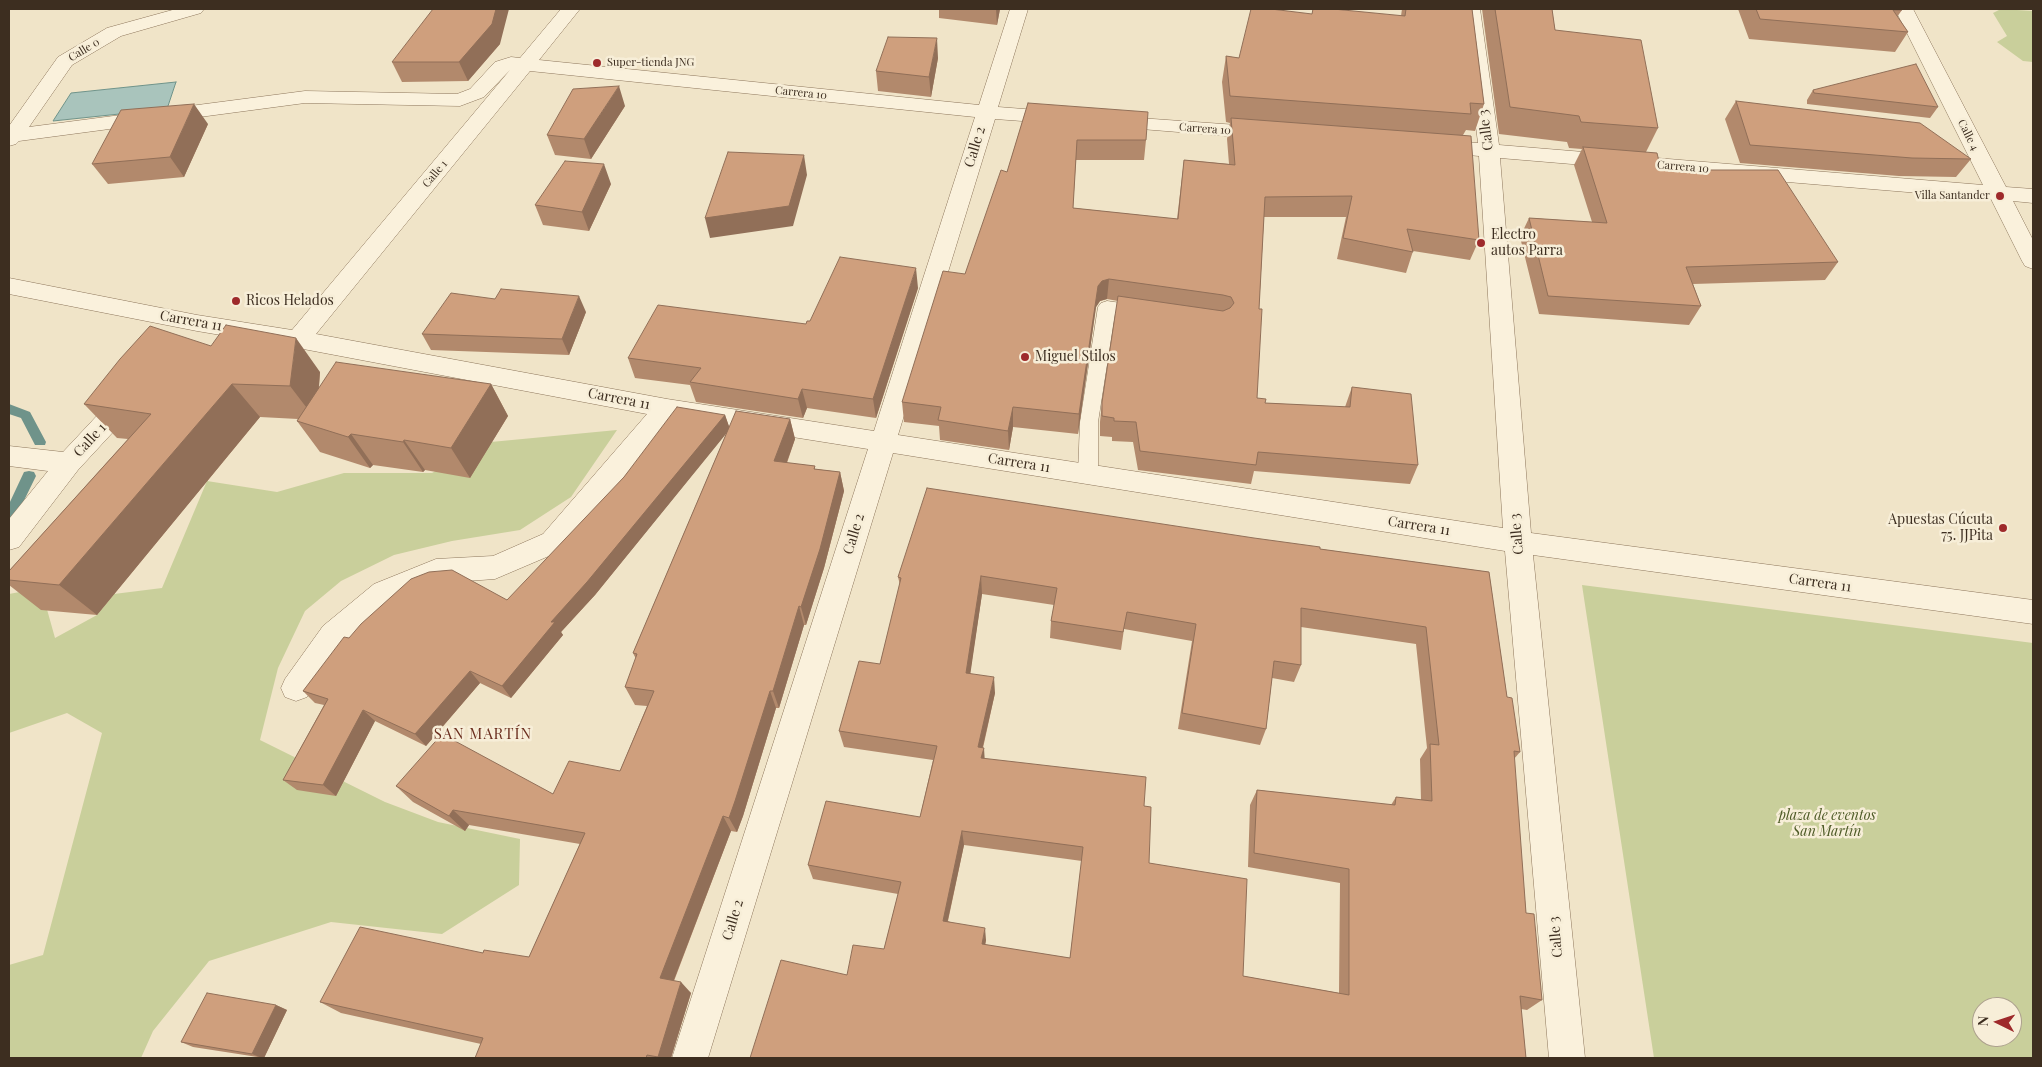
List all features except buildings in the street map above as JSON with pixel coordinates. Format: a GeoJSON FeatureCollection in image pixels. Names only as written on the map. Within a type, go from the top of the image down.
{"type":"FeatureCollection","features":[{"type":"Feature","properties":{"kind":"street","name":"Calle 0"},"geometry":{"type":"LineString","coordinates":[[11,138],[65,61],[114,32],[195,9]]}},
{"type":"Feature","properties":{"kind":"street","name":"Calle 1"},"geometry":{"type":"LineString","coordinates":[[298,339],[571,9]]}},
{"type":"Feature","properties":{"kind":"street","name":"Calle 2"},"geometry":{"type":"LineString","coordinates":[[690,1058],[1019,9]]}},
{"type":"Feature","properties":{"kind":"street","name":"Calle 3"},"geometry":{"type":"LineString","coordinates":[[1471,9],[1489,150],[1518,542],[1567,1058]]}},
{"type":"Feature","properties":{"kind":"street","name":"Calle 4"},"geometry":{"type":"LineString","coordinates":[[1904,9],[2033,261]]}},
{"type":"Feature","properties":{"kind":"street","name":"Carrera 10"},"geometry":{"type":"LineString","coordinates":[[11,138],[305,97],[460,100],[477,93],[502,66],[511,63],[521,70],[986,112],[1282,134]]}},
{"type":"Feature","properties":{"kind":"street","name":"Carrera 10"},"geometry":{"type":"LineString","coordinates":[[1420,145],[2033,196]]}},
{"type":"Feature","properties":{"kind":"street","name":"Carrera 11"},"geometry":{"type":"LineString","coordinates":[[9,286],[198,323],[298,339],[667,408],[1518,542],[2033,612]]}},
{"type":"Feature","properties":{"kind":"street"},"geometry":{"type":"LineString","coordinates":[[178,344],[198,323]]}},
{"type":"Feature","properties":{"kind":"street","name":"Calle 1"},"geometry":{"type":"LineString","coordinates":[[9,539],[69,463],[146,379]]}},
{"type":"Feature","properties":{"kind":"street"},"geometry":{"type":"LineString","coordinates":[[296,688],[333,635],[384,592],[436,571],[495,567],[553,542],[667,408]]}},
{"type":"Feature","properties":{"kind":"street"},"geometry":{"type":"LineString","coordinates":[[9,456],[69,463]]}},
{"type":"Feature","properties":{"kind":"lane"},"geometry":{"type":"LineString","coordinates":[[1088,474],[1089,422],[1108,307],[1163,315]]}},
{"type":"Feature","properties":{"kind":"green space"},"geometry":{"type":"Polygon","coordinates":[[[2001,9],[2033,11],[2033,62],[2023,61],[1997,42],[2007,36],[1993,13],[2001,9]]]}},
{"type":"Feature","properties":{"kind":"green space"},"geometry":{"type":"Polygon","coordinates":[[[617,430],[571,497],[520,530],[452,541],[394,555],[341,581],[305,611],[278,668],[260,740],[385,802],[438,822],[520,839],[519,885],[442,934],[331,922],[209,961],[153,1031],[141,1058],[9,1058],[9,965],[43,955],[102,733],[67,713],[9,733],[9,594],[41,588],[55,638],[97,615],[114,594],[162,588],[207,481],[277,492],[344,473],[432,473],[491,442],[617,430]]]}},
{"type":"Feature","properties":{"kind":"green space","name":"plaza de eventos San Martín"},"geometry":{"type":"Polygon","coordinates":[[[1582,585],[2033,643],[2033,1058],[1654,1058],[1582,585]]]}},
{"type":"Feature","properties":{"kind":"water"},"geometry":{"type":"Polygon","coordinates":[[[176,82],[167,109],[53,121],[71,93],[176,82]]]}},
{"type":"Feature","properties":{"kind":"waterway"},"geometry":{"type":"LineString","coordinates":[[9,409],[26,415],[40,442]]}},
{"type":"Feature","properties":{"kind":"waterway"},"geometry":{"type":"LineString","coordinates":[[9,517],[29,476]]}},
{"type":"Feature","properties":{"kind":"place","name":"Super-tienda JNG"},"geometry":{"type":"Point","coordinates":[597,63]}},
{"type":"Feature","properties":{"kind":"place","name":"Villa Santander"},"geometry":{"type":"Point","coordinates":[2000,196]}},
{"type":"Feature","properties":{"kind":"place","name":"Electro autos Parra"},"geometry":{"type":"Point","coordinates":[1481,243]}},
{"type":"Feature","properties":{"kind":"place","name":"Ricos Helados"},"geometry":{"type":"Point","coordinates":[236,301]}},
{"type":"Feature","properties":{"kind":"place","name":"Miguel Stilos"},"geometry":{"type":"Point","coordinates":[1025,357]}},
{"type":"Feature","properties":{"kind":"place","name":"Apuestas Cúcuta 75. JJPita"},"geometry":{"type":"Point","coordinates":[2003,528]}},
{"type":"Feature","properties":{"kind":"district","name":"SAN MARTÍN"},"geometry":{"type":"Point","coordinates":[483,734]}}]}
